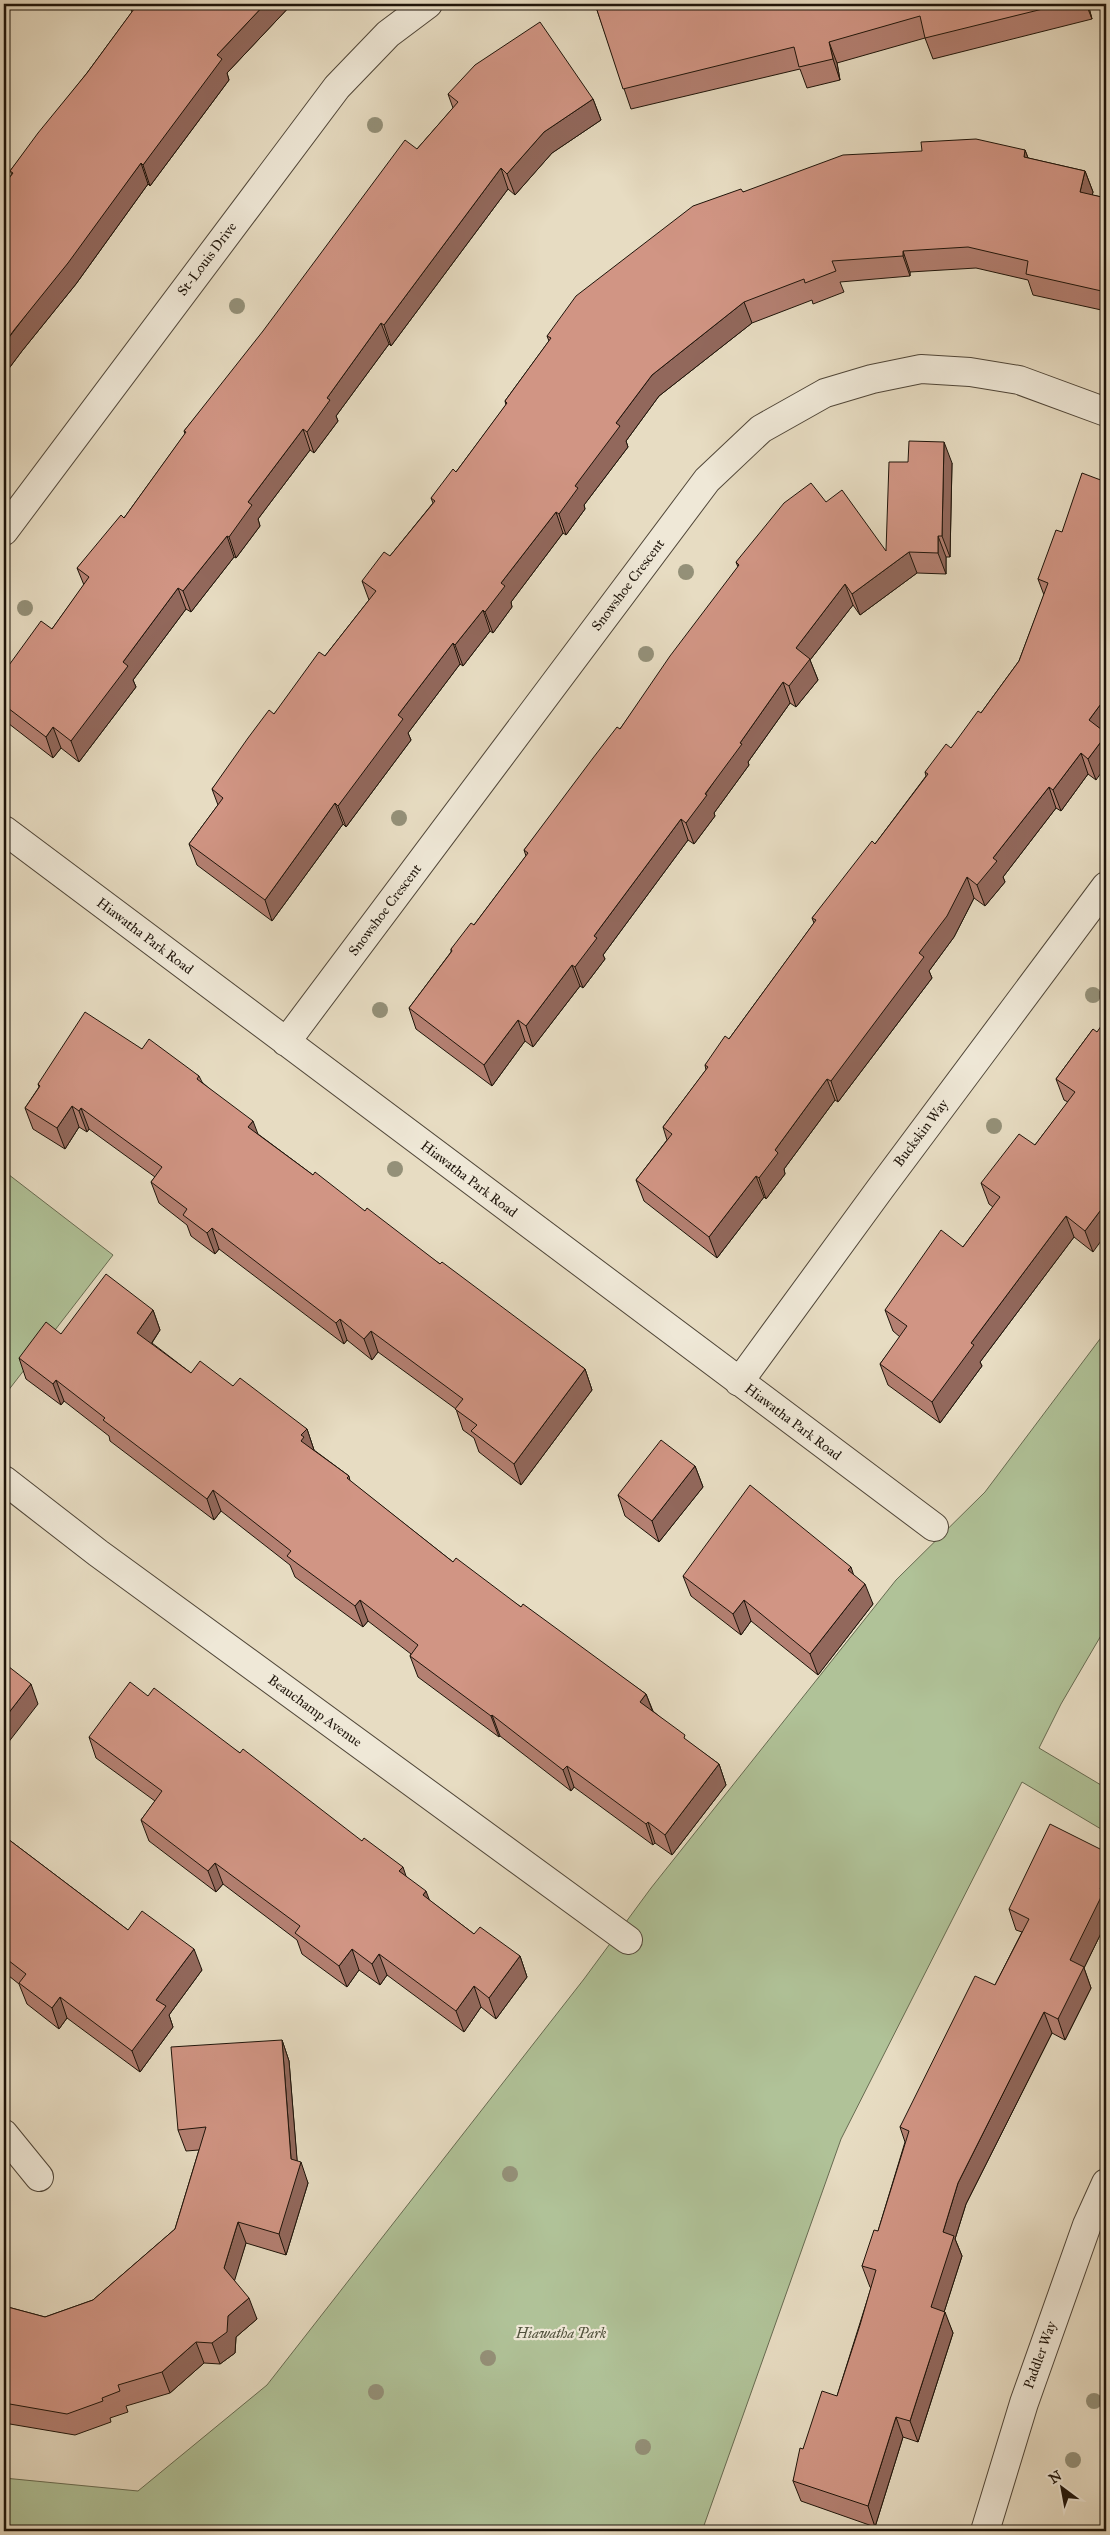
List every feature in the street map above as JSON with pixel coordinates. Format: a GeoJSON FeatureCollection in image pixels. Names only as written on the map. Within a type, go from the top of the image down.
{"type":"FeatureCollection","features":[{"type":"Feature","properties":{"kind":"street","name":"St-Louis Drive"},"geometry":{"type":"LineString","coordinates":[[4,531],[337,87],[388,34],[428,4]]}},
{"type":"Feature","properties":{"kind":"street","name":"Snowshoe Crescent"},"geometry":{"type":"LineString","coordinates":[[286,1042],[707,480],[762,429],[824,393],[872,379],[921,369],[970,372],[1019,380],[1106,412]]}},
{"type":"Feature","properties":{"kind":"street","name":"Hiawatha Park Road"},"geometry":{"type":"LineString","coordinates":[[4,830],[934,1527]]}},
{"type":"Feature","properties":{"kind":"street","name":"Buckskin Way"},"geometry":{"type":"LineString","coordinates":[[739,1382],[1106,886]]}},
{"type":"Feature","properties":{"kind":"street","name":"Beauchamp Avenue"},"geometry":{"type":"LineString","coordinates":[[4,1480],[98,1552],[628,1940]]}},
{"type":"Feature","properties":{"kind":"street"},"geometry":{"type":"LineString","coordinates":[[4,2134],[39,2177]]}},
{"type":"Feature","properties":{"kind":"street","name":"Paddler Way"},"geometry":{"type":"LineString","coordinates":[[985,2531],[1024,2402],[1086,2225],[1106,2183]]}},
{"type":"Feature","properties":{"kind":"green space"},"geometry":{"type":"Polygon","coordinates":[[[4,1171],[113,1255],[4,1396],[4,1171]]]}},
{"type":"Feature","properties":{"kind":"green space","name":"Hiawatha Park"},"geometry":{"type":"Polygon","coordinates":[[[1106,1331],[1106,1627],[1061,1704],[1039,1748],[1106,1788],[1106,1832],[1022,1782],[841,2139],[702,2531],[4,2531],[4,2478],[138,2491],[267,2385],[584,1979],[651,1888],[896,1580],[985,1492],[1106,1331]]]}},
{"type":"Feature","properties":{"kind":"building"},"geometry":{"type":"Polygon","coordinates":[[[130,4],[265,4],[217,55],[222,59],[143,165],[141,163],[68,263],[4,344],[4,185],[13,173],[10,171],[38,133],[87,73],[134,9],[130,4]]]}},
{"type":"Feature","properties":{"kind":"building"},"geometry":{"type":"Polygon","coordinates":[[[595,4],[1063,4],[925,38],[920,16],[829,42],[833,59],[799,67],[794,47],[623,89],[595,4]]]}},
{"type":"Feature","properties":{"kind":"building"},"geometry":{"type":"Polygon","coordinates":[[[540,22],[593,99],[544,132],[507,174],[501,168],[384,325],[381,323],[327,398],[330,400],[307,432],[303,429],[248,502],[252,505],[229,537],[227,536],[183,591],[178,588],[123,662],[128,666],[71,741],[53,727],[46,737],[4,705],[4,672],[41,621],[52,629],[89,577],[77,568],[121,515],[124,518],[186,432],[184,431],[263,331],[405,140],[417,149],[458,102],[448,94],[475,65],[540,22]]]}},
{"type":"Feature","properties":{"kind":"building"},"geometry":{"type":"Polygon","coordinates":[[[976,139],[1025,150],[1024,157],[1085,171],[1080,192],[1106,198],[1106,292],[1026,274],[1028,261],[968,247],[903,251],[903,256],[832,261],[836,271],[805,283],[804,279],[744,302],[652,375],[616,423],[620,426],[575,486],[578,488],[559,514],[556,512],[501,583],[505,586],[485,612],[483,610],[455,645],[453,643],[398,715],[403,719],[338,806],[335,803],[265,900],[189,844],[223,798],[212,789],[248,738],[269,710],[274,714],[319,652],[325,656],[376,591],[362,581],[384,552],[390,556],[435,501],[431,498],[453,469],[456,472],[507,403],[505,401],[551,338],[547,336],[576,296],[693,206],[741,189],[743,192],[843,155],[922,151],[921,142],[976,139]]]}},
{"type":"Feature","properties":{"kind":"building"},"geometry":{"type":"Polygon","coordinates":[[[909,441],[944,442],[942,536],[938,536],[938,553],[909,552],[852,594],[845,584],[796,648],[810,659],[789,686],[783,682],[740,743],[742,744],[705,794],[707,795],[686,823],[681,819],[594,936],[597,938],[575,967],[572,965],[526,1026],[518,1020],[484,1065],[409,1008],[452,951],[451,949],[471,923],[474,925],[528,853],[524,850],[593,758],[617,727],[620,729],[670,656],[739,565],[736,562],[784,503],[811,483],[826,502],[842,490],[886,551],[889,462],[908,462],[909,441]]]}},
{"type":"Feature","properties":{"kind":"building"},"geometry":{"type":"Polygon","coordinates":[[[1082,473],[1106,482],[1106,697],[1089,720],[1106,735],[1088,759],[1081,753],[1053,790],[1049,787],[993,858],[997,861],[977,885],[967,877],[947,916],[919,953],[924,957],[831,1081],[827,1079],[775,1150],[778,1153],[759,1178],[756,1176],[709,1237],[636,1180],[672,1134],[663,1127],[708,1067],[705,1065],[725,1036],[729,1039],[816,920],[812,918],[872,841],[875,844],[928,774],[925,772],[946,744],[951,748],[978,711],[981,713],[1019,661],[1048,583],[1038,579],[1056,530],[1062,532],[1082,473]]]}},
{"type":"Feature","properties":{"kind":"building"},"geometry":{"type":"Polygon","coordinates":[[[85,1012],[142,1049],[149,1039],[199,1076],[197,1079],[253,1121],[248,1127],[313,1175],[315,1172],[365,1211],[367,1208],[440,1264],[442,1262],[585,1369],[514,1464],[471,1431],[477,1425],[455,1409],[463,1399],[371,1331],[364,1339],[340,1319],[336,1323],[212,1228],[207,1233],[183,1215],[187,1209],[151,1182],[162,1167],[81,1108],[79,1111],[72,1106],[57,1128],[25,1108],[40,1086],[38,1084],[85,1012]]]}},
{"type":"Feature","properties":{"kind":"building"},"geometry":{"type":"Polygon","coordinates":[[[1106,1019],[1106,1203],[1085,1231],[1066,1216],[971,1343],[974,1345],[932,1402],[880,1364],[907,1326],[885,1310],[941,1230],[963,1247],[1000,1197],[981,1183],[1019,1134],[1035,1145],[1075,1092],[1056,1079],[1093,1029],[1097,1032],[1106,1019]]]}},
{"type":"Feature","properties":{"kind":"building"},"geometry":{"type":"Polygon","coordinates":[[[106,1274],[153,1310],[137,1333],[191,1373],[200,1361],[233,1386],[240,1378],[307,1429],[301,1435],[304,1437],[301,1441],[349,1476],[347,1478],[453,1562],[456,1558],[521,1607],[523,1604],[646,1694],[640,1702],[685,1735],[684,1738],[719,1764],[665,1835],[648,1822],[646,1824],[567,1766],[563,1770],[492,1715],[410,1656],[418,1645],[360,1600],[355,1606],[287,1556],[291,1551],[213,1490],[207,1499],[103,1420],[105,1418],[56,1380],[53,1384],[19,1358],[46,1322],[61,1334],[106,1274]]]}},
{"type":"Feature","properties":{"kind":"building"},"geometry":{"type":"Polygon","coordinates":[[[661,1440],[695,1466],[652,1521],[618,1495],[661,1440]]]}},
{"type":"Feature","properties":{"kind":"building"},"geometry":{"type":"Polygon","coordinates":[[[750,1485],[851,1567],[848,1570],[865,1584],[810,1654],[744,1600],[733,1614],[683,1576],[750,1485]]]}},
{"type":"Feature","properties":{"kind":"building"},"geometry":{"type":"Polygon","coordinates":[[[4,1663],[31,1684],[4,1719],[4,1663]]]}},
{"type":"Feature","properties":{"kind":"building"},"geometry":{"type":"Polygon","coordinates":[[[130,1682],[148,1696],[154,1688],[240,1753],[243,1749],[362,1841],[364,1838],[403,1867],[399,1871],[426,1891],[423,1895],[474,1934],[480,1927],[520,1956],[489,1998],[474,1986],[456,2011],[379,1954],[372,1964],[352,1949],[339,1966],[295,1933],[300,1926],[215,1863],[208,1871],[141,1820],[162,1791],[89,1737],[130,1682]]]}},
{"type":"Feature","properties":{"kind":"building"},"geometry":{"type":"Polygon","coordinates":[[[1050,1824],[1106,1852],[1106,1878],[1100,1889],[1104,1891],[1070,1960],[1084,1967],[1058,2019],[1044,2012],[958,2183],[943,2232],[954,2236],[931,2307],[945,2312],[910,2421],[896,2417],[868,2506],[793,2481],[800,2448],[803,2449],[822,2391],[837,2396],[860,2325],[876,2270],[862,2266],[874,2230],[878,2231],[909,2131],[900,2127],[975,1976],[995,1985],[1029,1919],[1009,1909],[1050,1824]]]}},
{"type":"Feature","properties":{"kind":"building"},"geometry":{"type":"Polygon","coordinates":[[[4,1836],[128,1930],[142,1911],[194,1949],[156,2000],[166,2006],[132,2051],[60,1997],[52,2008],[19,1983],[26,1974],[4,1957],[4,1836]]]}},
{"type":"Feature","properties":{"kind":"building"},"geometry":{"type":"Polygon","coordinates":[[[282,2040],[291,2159],[301,2162],[279,2234],[238,2222],[224,2268],[249,2298],[228,2316],[227,2332],[212,2343],[196,2342],[162,2372],[118,2385],[120,2391],[102,2398],[103,2401],[67,2414],[4,2403],[4,2306],[45,2317],[93,2300],[175,2229],[206,2127],[178,2130],[171,2047],[282,2040]]]}},
{"type":"Feature","properties":{"kind":"building"},"geometry":{"type":"Polygon","coordinates":[[[1106,2420],[1106,2434],[1101,2432],[1106,2420]]]}}]}
